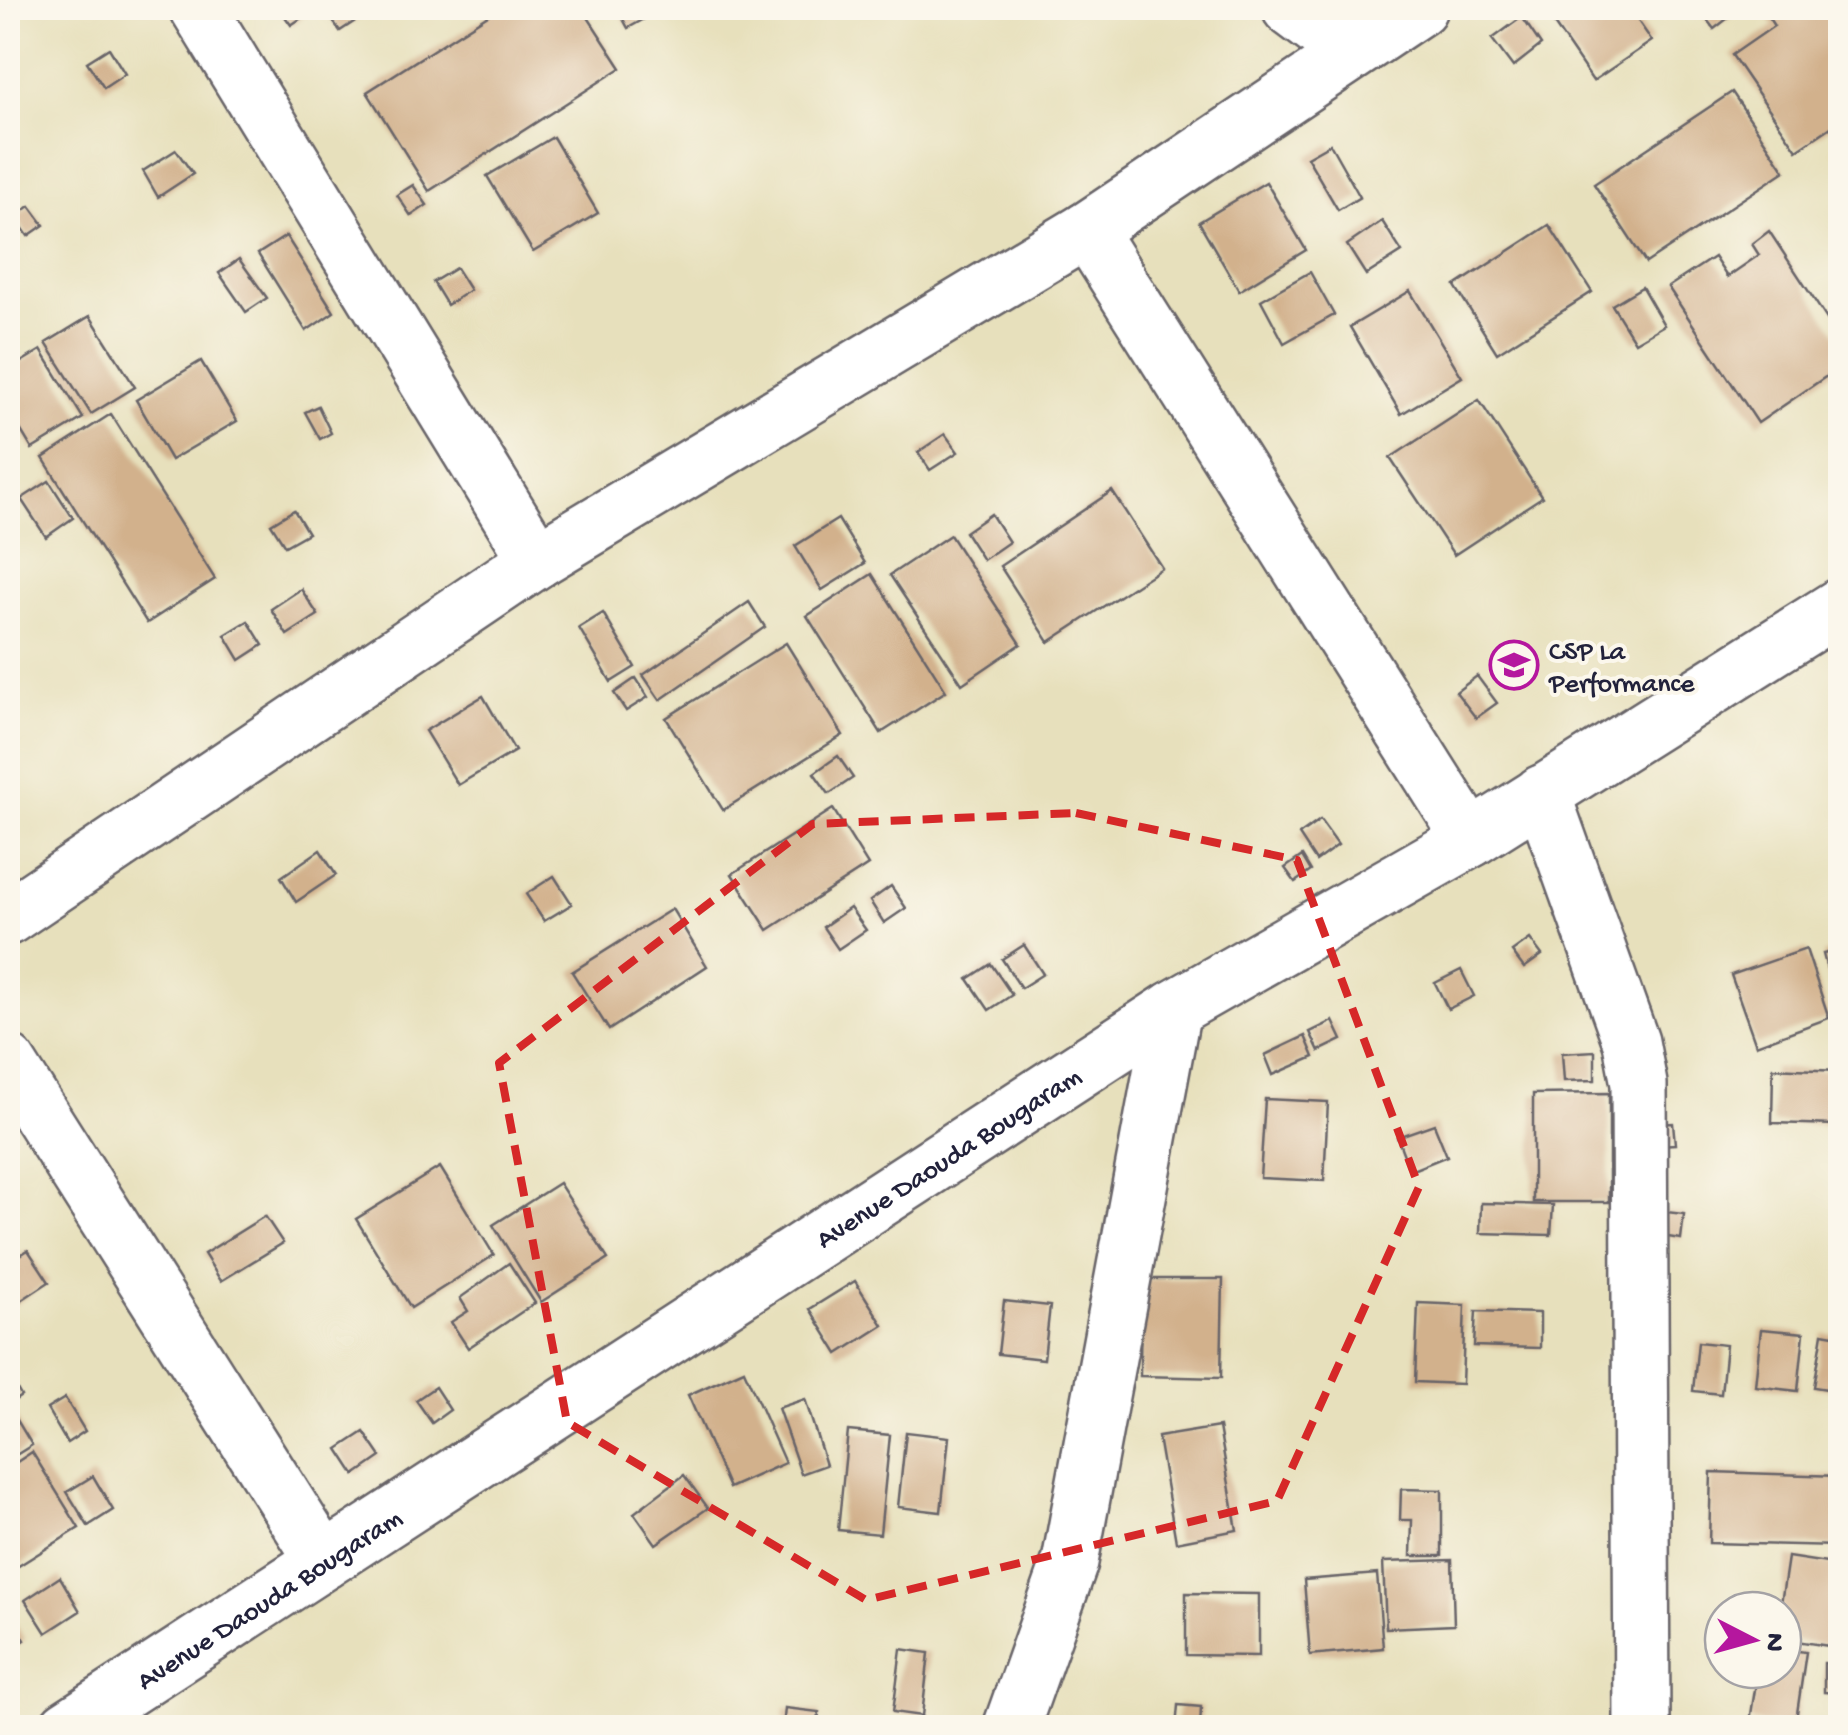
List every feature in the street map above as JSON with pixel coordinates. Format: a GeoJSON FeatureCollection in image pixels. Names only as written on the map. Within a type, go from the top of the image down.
{"type":"FeatureCollection","features":[{"type":"Feature","properties":{"kind":"street"},"geometry":{"type":"LineString","coordinates":[[198,8],[538,560]]}},
{"type":"Feature","properties":{"kind":"street"},"geometry":{"type":"LineString","coordinates":[[1290,8],[1350,53]]}},
{"type":"Feature","properties":{"kind":"street"},"geometry":{"type":"LineString","coordinates":[[8,916],[538,560],[1087,230],[1419,8]]}},
{"type":"Feature","properties":{"kind":"street"},"geometry":{"type":"LineString","coordinates":[[1087,230],[1471,838]]}},
{"type":"Feature","properties":{"kind":"street","name":"Avenue Daouda Bougaram"},"geometry":{"type":"LineString","coordinates":[[68,1728],[1174,1009],[1471,838],[1840,606]]}},
{"type":"Feature","properties":{"kind":"street"},"geometry":{"type":"LineString","coordinates":[[1542,793],[1631,1042],[1640,1084],[1642,1728]]}},
{"type":"Feature","properties":{"kind":"street"},"geometry":{"type":"LineString","coordinates":[[1011,1728],[1070,1562],[1174,1009]]}},
{"type":"Feature","properties":{"kind":"street"},"geometry":{"type":"LineString","coordinates":[[8,1063],[324,1561]]}},
{"type":"Feature","properties":{"kind":"highlighted area"},"geometry":{"type":"Polygon","coordinates":[[[1076,813],[1297,860],[1419,1187],[1277,1501],[866,1600],[567,1422],[499,1063],[813,824],[1076,813]]]}},
{"type":"Feature","properties":{"kind":"building"},"geometry":{"type":"Polygon","coordinates":[[[279,8],[316,8],[291,25],[279,8]]]}},
{"type":"Feature","properties":{"kind":"building"},"geometry":{"type":"Polygon","coordinates":[[[324,8],[375,8],[340,31],[324,8]]]}},
{"type":"Feature","properties":{"kind":"building"},"geometry":{"type":"Polygon","coordinates":[[[499,8],[582,8],[621,68],[429,191],[367,92],[499,8]]]}},
{"type":"Feature","properties":{"kind":"building"},"geometry":{"type":"Polygon","coordinates":[[[617,8],[664,8],[628,28],[617,8]]]}},
{"type":"Feature","properties":{"kind":"building"},"geometry":{"type":"Polygon","coordinates":[[[1579,8],[1629,8],[1652,41],[1593,81],[1554,24],[1579,8]]]}},
{"type":"Feature","properties":{"kind":"building"},"geometry":{"type":"Polygon","coordinates":[[[1698,8],[1741,8],[1714,29],[1698,8]]]}},
{"type":"Feature","properties":{"kind":"building"},"geometry":{"type":"Polygon","coordinates":[[[1765,8],[1788,8],[1792,13],[1800,8],[1840,8],[1840,121],[1797,150],[1732,55],[1774,26],[1765,8]]]}},
{"type":"Feature","properties":{"kind":"building"},"geometry":{"type":"Polygon","coordinates":[[[1522,17],[1541,45],[1513,67],[1492,39],[1522,17]]]}},
{"type":"Feature","properties":{"kind":"building"},"geometry":{"type":"Polygon","coordinates":[[[109,48],[125,74],[104,88],[87,62],[109,48]]]}},
{"type":"Feature","properties":{"kind":"building"},"geometry":{"type":"Polygon","coordinates":[[[1732,92],[1785,171],[1646,263],[1594,184],[1732,92]]]}},
{"type":"Feature","properties":{"kind":"building"},"geometry":{"type":"Polygon","coordinates":[[[553,137],[598,213],[533,252],[487,176],[553,137]]]}},
{"type":"Feature","properties":{"kind":"building"},"geometry":{"type":"Polygon","coordinates":[[[1330,144],[1360,197],[1338,210],[1307,157],[1330,144]]]}},
{"type":"Feature","properties":{"kind":"building"},"geometry":{"type":"Polygon","coordinates":[[[176,150],[193,174],[158,197],[143,171],[176,150]]]}},
{"type":"Feature","properties":{"kind":"building"},"geometry":{"type":"Polygon","coordinates":[[[1266,182],[1306,250],[1239,291],[1199,222],[1266,182]]]}},
{"type":"Feature","properties":{"kind":"building"},"geometry":{"type":"Polygon","coordinates":[[[413,185],[427,205],[411,216],[397,195],[413,185]]]}},
{"type":"Feature","properties":{"kind":"building"},"geometry":{"type":"Polygon","coordinates":[[[30,206],[44,225],[28,236],[15,217],[30,206]]]}},
{"type":"Feature","properties":{"kind":"building"},"geometry":{"type":"Polygon","coordinates":[[[1382,221],[1402,252],[1366,275],[1347,245],[1382,221]]]}},
{"type":"Feature","properties":{"kind":"building"},"geometry":{"type":"Polygon","coordinates":[[[1549,225],[1592,292],[1497,353],[1455,286],[1549,225]]]}},
{"type":"Feature","properties":{"kind":"building"},"geometry":{"type":"Polygon","coordinates":[[[1769,231],[1840,339],[1840,367],[1758,423],[1668,287],[1714,257],[1727,277],[1759,255],[1752,244],[1769,231]]]}},
{"type":"Feature","properties":{"kind":"building"},"geometry":{"type":"Polygon","coordinates":[[[286,236],[334,312],[306,331],[258,254],[286,236]]]}},
{"type":"Feature","properties":{"kind":"building"},"geometry":{"type":"Polygon","coordinates":[[[239,259],[267,298],[246,312],[219,273],[239,259]]]}},
{"type":"Feature","properties":{"kind":"building"},"geometry":{"type":"Polygon","coordinates":[[[456,268],[470,290],[447,305],[433,282],[456,268]]]}},
{"type":"Feature","properties":{"kind":"building"},"geometry":{"type":"Polygon","coordinates":[[[1310,272],[1334,315],[1284,343],[1261,300],[1310,272]]]}},
{"type":"Feature","properties":{"kind":"building"},"geometry":{"type":"Polygon","coordinates":[[[1642,287],[1664,325],[1635,342],[1612,305],[1642,287]]]}},
{"type":"Feature","properties":{"kind":"building"},"geometry":{"type":"Polygon","coordinates":[[[1410,291],[1462,377],[1401,414],[1350,327],[1410,291]]]}},
{"type":"Feature","properties":{"kind":"building"},"geometry":{"type":"Polygon","coordinates":[[[90,316],[135,387],[91,414],[46,343],[90,316]]]}},
{"type":"Feature","properties":{"kind":"building"},"geometry":{"type":"Polygon","coordinates":[[[41,350],[83,418],[32,449],[8,409],[8,370],[41,350]]]}},
{"type":"Feature","properties":{"kind":"building"},"geometry":{"type":"Polygon","coordinates":[[[201,361],[237,421],[171,460],[136,400],[201,361]]]}},
{"type":"Feature","properties":{"kind":"building"},"geometry":{"type":"Polygon","coordinates":[[[1479,400],[1542,497],[1454,555],[1390,458],[1479,400]]]}},
{"type":"Feature","properties":{"kind":"building"},"geometry":{"type":"Polygon","coordinates":[[[318,406],[331,433],[320,439],[305,412],[318,406]]]}},
{"type":"Feature","properties":{"kind":"building"},"geometry":{"type":"Polygon","coordinates":[[[111,414],[215,579],[147,623],[43,458],[111,414]]]}},
{"type":"Feature","properties":{"kind":"building"},"geometry":{"type":"Polygon","coordinates":[[[945,434],[958,452],[930,470],[918,452],[945,434]]]}},
{"type":"Feature","properties":{"kind":"building"},"geometry":{"type":"Polygon","coordinates":[[[49,481],[73,518],[46,537],[21,499],[49,481]]]}},
{"type":"Feature","properties":{"kind":"building"},"geometry":{"type":"Polygon","coordinates":[[[1112,491],[1162,568],[1049,642],[1000,566],[1112,491]]]}},
{"type":"Feature","properties":{"kind":"building"},"geometry":{"type":"Polygon","coordinates":[[[294,510],[308,533],[285,546],[271,524],[294,510]]]}},
{"type":"Feature","properties":{"kind":"building"},"geometry":{"type":"Polygon","coordinates":[[[991,514],[1009,542],[983,560],[965,532],[991,514]]]}},
{"type":"Feature","properties":{"kind":"building"},"geometry":{"type":"Polygon","coordinates":[[[838,519],[865,563],[822,590],[795,546],[838,519]]]}},
{"type":"Feature","properties":{"kind":"building"},"geometry":{"type":"Polygon","coordinates":[[[950,535],[1021,644],[962,684],[890,575],[950,535]]]}},
{"type":"Feature","properties":{"kind":"building"},"geometry":{"type":"Polygon","coordinates":[[[872,574],[946,691],[881,733],[807,616],[872,574]]]}},
{"type":"Feature","properties":{"kind":"building"},"geometry":{"type":"Polygon","coordinates":[[[301,589],[318,615],[287,635],[271,609],[301,589]]]}},
{"type":"Feature","properties":{"kind":"building"},"geometry":{"type":"Polygon","coordinates":[[[749,602],[765,627],[660,700],[643,675],[749,602]]]}},
{"type":"Feature","properties":{"kind":"building"},"geometry":{"type":"Polygon","coordinates":[[[603,613],[635,667],[611,682],[579,628],[603,613]]]}},
{"type":"Feature","properties":{"kind":"building"},"geometry":{"type":"Polygon","coordinates":[[[248,621],[263,645],[240,660],[225,635],[248,621]]]}},
{"type":"Feature","properties":{"kind":"building"},"geometry":{"type":"Polygon","coordinates":[[[786,643],[843,735],[723,810],[666,718],[786,643]]]}},
{"type":"Feature","properties":{"kind":"building"},"geometry":{"type":"Polygon","coordinates":[[[1477,676],[1497,703],[1476,718],[1456,692],[1477,676]]]}},
{"type":"Feature","properties":{"kind":"building"},"geometry":{"type":"Polygon","coordinates":[[[636,678],[648,697],[626,711],[614,693],[636,678]]]}},
{"type":"Feature","properties":{"kind":"building"},"geometry":{"type":"Polygon","coordinates":[[[483,696],[515,751],[458,785],[425,731],[483,696]]]}},
{"type":"Feature","properties":{"kind":"building"},"geometry":{"type":"Polygon","coordinates":[[[838,756],[853,778],[829,794],[814,773],[838,756]]]}},
{"type":"Feature","properties":{"kind":"building"},"geometry":{"type":"Polygon","coordinates":[[[833,809],[868,865],[768,930],[732,874],[833,809]]]}},
{"type":"Feature","properties":{"kind":"building"},"geometry":{"type":"Polygon","coordinates":[[[1320,820],[1338,845],[1316,861],[1299,835],[1320,820]]]}},
{"type":"Feature","properties":{"kind":"building"},"geometry":{"type":"Polygon","coordinates":[[[320,850],[336,875],[296,902],[281,877],[320,850]]]}},
{"type":"Feature","properties":{"kind":"building"},"geometry":{"type":"Polygon","coordinates":[[[1302,856],[1311,871],[1295,882],[1285,868],[1302,856]]]}},
{"type":"Feature","properties":{"kind":"building"},"geometry":{"type":"Polygon","coordinates":[[[554,876],[572,904],[544,921],[526,894],[554,876]]]}},
{"type":"Feature","properties":{"kind":"building"},"geometry":{"type":"Polygon","coordinates":[[[891,886],[906,908],[884,923],[870,901],[891,886]]]}},
{"type":"Feature","properties":{"kind":"building"},"geometry":{"type":"Polygon","coordinates":[[[850,908],[866,930],[838,949],[823,927],[850,908]]]}},
{"type":"Feature","properties":{"kind":"building"},"geometry":{"type":"Polygon","coordinates":[[[672,909],[707,966],[609,1030],[572,972],[672,909]]]}},
{"type":"Feature","properties":{"kind":"building"},"geometry":{"type":"Polygon","coordinates":[[[1530,939],[1542,955],[1524,968],[1512,952],[1530,939]]]}},
{"type":"Feature","properties":{"kind":"building"},"geometry":{"type":"Polygon","coordinates":[[[1024,945],[1043,974],[1021,988],[1002,959],[1024,945]]]}},
{"type":"Feature","properties":{"kind":"building"},"geometry":{"type":"Polygon","coordinates":[[[1806,949],[1829,1018],[1756,1045],[1731,975],[1806,949]]]}},
{"type":"Feature","properties":{"kind":"building"},"geometry":{"type":"Polygon","coordinates":[[[1840,950],[1840,1015],[1839,1015],[1823,954],[1840,950]]]}},
{"type":"Feature","properties":{"kind":"building"},"geometry":{"type":"Polygon","coordinates":[[[991,964],[1012,995],[989,1010],[968,979],[991,964]]]}},
{"type":"Feature","properties":{"kind":"building"},"geometry":{"type":"Polygon","coordinates":[[[1461,970],[1474,996],[1448,1009],[1435,983],[1461,970]]]}},
{"type":"Feature","properties":{"kind":"building"},"geometry":{"type":"Polygon","coordinates":[[[1333,1021],[1342,1040],[1319,1051],[1310,1032],[1333,1021]]]}},
{"type":"Feature","properties":{"kind":"building"},"geometry":{"type":"Polygon","coordinates":[[[1305,1036],[1314,1057],[1273,1075],[1265,1055],[1305,1036]]]}},
{"type":"Feature","properties":{"kind":"building"},"geometry":{"type":"Polygon","coordinates":[[[1595,1051],[1595,1080],[1564,1081],[1562,1053],[1595,1051]]]}},
{"type":"Feature","properties":{"kind":"building"},"geometry":{"type":"Polygon","coordinates":[[[1773,1068],[1838,1071],[1836,1125],[1772,1123],[1773,1068]]]}},
{"type":"Feature","properties":{"kind":"building"},"geometry":{"type":"Polygon","coordinates":[[[1609,1093],[1609,1202],[1533,1202],[1533,1094],[1609,1093]]]}},
{"type":"Feature","properties":{"kind":"building"},"geometry":{"type":"Polygon","coordinates":[[[1265,1099],[1328,1102],[1324,1181],[1260,1178],[1265,1099]]]}},
{"type":"Feature","properties":{"kind":"building"},"geometry":{"type":"Polygon","coordinates":[[[1673,1123],[1675,1144],[1659,1145],[1657,1124],[1673,1123]]]}},
{"type":"Feature","properties":{"kind":"building"},"geometry":{"type":"Polygon","coordinates":[[[1434,1124],[1447,1156],[1410,1171],[1397,1137],[1434,1124]]]}},
{"type":"Feature","properties":{"kind":"building"},"geometry":{"type":"Polygon","coordinates":[[[440,1167],[494,1255],[411,1308],[356,1219],[440,1167]]]}},
{"type":"Feature","properties":{"kind":"building"},"geometry":{"type":"Polygon","coordinates":[[[559,1183],[608,1259],[541,1302],[493,1225],[559,1183]]]}},
{"type":"Feature","properties":{"kind":"building"},"geometry":{"type":"Polygon","coordinates":[[[1481,1203],[1553,1205],[1551,1235],[1480,1233],[1481,1203]]]}},
{"type":"Feature","properties":{"kind":"building"},"geometry":{"type":"Polygon","coordinates":[[[1658,1211],[1684,1214],[1681,1239],[1655,1235],[1658,1211]]]}},
{"type":"Feature","properties":{"kind":"building"},"geometry":{"type":"Polygon","coordinates":[[[265,1216],[283,1243],[221,1281],[204,1254],[265,1216]]]}},
{"type":"Feature","properties":{"kind":"building"},"geometry":{"type":"Polygon","coordinates":[[[28,1250],[49,1282],[8,1309],[8,1263],[28,1250]]]}},
{"type":"Feature","properties":{"kind":"building"},"geometry":{"type":"Polygon","coordinates":[[[509,1263],[535,1303],[468,1348],[451,1322],[468,1311],[460,1298],[509,1263]]]}},
{"type":"Feature","properties":{"kind":"building"},"geometry":{"type":"Polygon","coordinates":[[[1141,1279],[1223,1279],[1221,1378],[1140,1376],[1141,1279]]]}},
{"type":"Feature","properties":{"kind":"building"},"geometry":{"type":"Polygon","coordinates":[[[855,1281],[883,1325],[838,1354],[810,1309],[855,1281]]]}},
{"type":"Feature","properties":{"kind":"building"},"geometry":{"type":"Polygon","coordinates":[[[1004,1301],[1050,1306],[1044,1359],[998,1354],[1004,1301]]]}},
{"type":"Feature","properties":{"kind":"building"},"geometry":{"type":"Polygon","coordinates":[[[1418,1303],[1465,1305],[1462,1384],[1415,1382],[1418,1303]]]}},
{"type":"Feature","properties":{"kind":"building"},"geometry":{"type":"Polygon","coordinates":[[[1476,1311],[1540,1313],[1540,1348],[1474,1346],[1476,1311]]]}},
{"type":"Feature","properties":{"kind":"building"},"geometry":{"type":"Polygon","coordinates":[[[1761,1329],[1804,1333],[1798,1391],[1755,1386],[1761,1329]]]}},
{"type":"Feature","properties":{"kind":"building"},"geometry":{"type":"Polygon","coordinates":[[[1823,1333],[1840,1336],[1840,1391],[1814,1387],[1823,1333]]]}},
{"type":"Feature","properties":{"kind":"building"},"geometry":{"type":"Polygon","coordinates":[[[1698,1342],[1726,1345],[1721,1394],[1693,1391],[1698,1342]]]}},
{"type":"Feature","properties":{"kind":"building"},"geometry":{"type":"Polygon","coordinates":[[[744,1370],[785,1463],[729,1488],[688,1395],[744,1370]]]}},
{"type":"Feature","properties":{"kind":"building"},"geometry":{"type":"Polygon","coordinates":[[[8,1373],[21,1396],[8,1405],[8,1373]]]}},
{"type":"Feature","properties":{"kind":"building"},"geometry":{"type":"Polygon","coordinates":[[[435,1387],[450,1410],[432,1423],[416,1400],[435,1387]]]}},
{"type":"Feature","properties":{"kind":"building"},"geometry":{"type":"Polygon","coordinates":[[[65,1398],[85,1431],[67,1443],[47,1409],[65,1398]]]}},
{"type":"Feature","properties":{"kind":"building"},"geometry":{"type":"Polygon","coordinates":[[[805,1399],[826,1465],[801,1474],[778,1408],[805,1399]]]}},
{"type":"Feature","properties":{"kind":"building"},"geometry":{"type":"Polygon","coordinates":[[[8,1405],[32,1445],[8,1460],[8,1405]]]}},
{"type":"Feature","properties":{"kind":"building"},"geometry":{"type":"Polygon","coordinates":[[[1219,1427],[1237,1530],[1176,1542],[1158,1437],[1219,1427]]]}},
{"type":"Feature","properties":{"kind":"building"},"geometry":{"type":"Polygon","coordinates":[[[848,1431],[890,1435],[880,1534],[838,1530],[848,1431]]]}},
{"type":"Feature","properties":{"kind":"building"},"geometry":{"type":"Polygon","coordinates":[[[364,1432],[381,1457],[355,1475],[338,1449],[364,1432]]]}},
{"type":"Feature","properties":{"kind":"building"},"geometry":{"type":"Polygon","coordinates":[[[906,1432],[949,1437],[941,1512],[898,1507],[906,1432]]]}},
{"type":"Feature","properties":{"kind":"building"},"geometry":{"type":"Polygon","coordinates":[[[32,1452],[79,1528],[12,1570],[8,1563],[8,1468],[32,1452]]]}},
{"type":"Feature","properties":{"kind":"building"},"geometry":{"type":"Polygon","coordinates":[[[1711,1472],[1840,1476],[1840,1546],[1709,1543],[1711,1472]]]}},
{"type":"Feature","properties":{"kind":"building"},"geometry":{"type":"Polygon","coordinates":[[[684,1475],[708,1508],[656,1544],[634,1513],[684,1475]]]}},
{"type":"Feature","properties":{"kind":"building"},"geometry":{"type":"Polygon","coordinates":[[[93,1476],[113,1510],[88,1526],[67,1492],[93,1476]]]}},
{"type":"Feature","properties":{"kind":"building"},"geometry":{"type":"Polygon","coordinates":[[[1401,1489],[1442,1490],[1442,1556],[1411,1556],[1412,1520],[1400,1520],[1401,1489]]]}},
{"type":"Feature","properties":{"kind":"building"},"geometry":{"type":"Polygon","coordinates":[[[1788,1557],[1840,1565],[1829,1646],[1803,1642],[1803,1590],[1783,1590],[1788,1557]]]}},
{"type":"Feature","properties":{"kind":"building"},"geometry":{"type":"Polygon","coordinates":[[[1452,1560],[1454,1625],[1386,1628],[1383,1562],[1452,1560]]]}},
{"type":"Feature","properties":{"kind":"building"},"geometry":{"type":"Polygon","coordinates":[[[1377,1574],[1383,1648],[1310,1655],[1304,1580],[1377,1574]]]}},
{"type":"Feature","properties":{"kind":"building"},"geometry":{"type":"Polygon","coordinates":[[[60,1577],[80,1611],[46,1633],[25,1600],[60,1577]]]}},
{"type":"Feature","properties":{"kind":"building"},"geometry":{"type":"Polygon","coordinates":[[[1186,1593],[1259,1594],[1259,1656],[1186,1655],[1186,1593]]]}},
{"type":"Feature","properties":{"kind":"building"},"geometry":{"type":"Polygon","coordinates":[[[8,1611],[25,1640],[8,1651],[8,1611]]]}},
{"type":"Feature","properties":{"kind":"building"},"geometry":{"type":"Polygon","coordinates":[[[901,1649],[929,1653],[922,1716],[893,1712],[901,1649]]]}},
{"type":"Feature","properties":{"kind":"building"},"geometry":{"type":"Polygon","coordinates":[[[1824,1663],[1840,1664],[1840,1693],[1824,1692],[1824,1663]]]}},
{"type":"Feature","properties":{"kind":"building"},"geometry":{"type":"Polygon","coordinates":[[[1755,1690],[1800,1690],[1795,1727],[1750,1721],[1755,1690]]]}},
{"type":"Feature","properties":{"kind":"building"},"geometry":{"type":"Polygon","coordinates":[[[1178,1705],[1201,1707],[1200,1728],[1176,1728],[1178,1705]]]}},
{"type":"Feature","properties":{"kind":"building"},"geometry":{"type":"Polygon","coordinates":[[[785,1708],[819,1712],[818,1728],[783,1728],[785,1708]]]}},
{"type":"Feature","properties":{"kind":"place","name":"CSP La Performance"},"geometry":{"type":"Point","coordinates":[1514,665]}}]}
